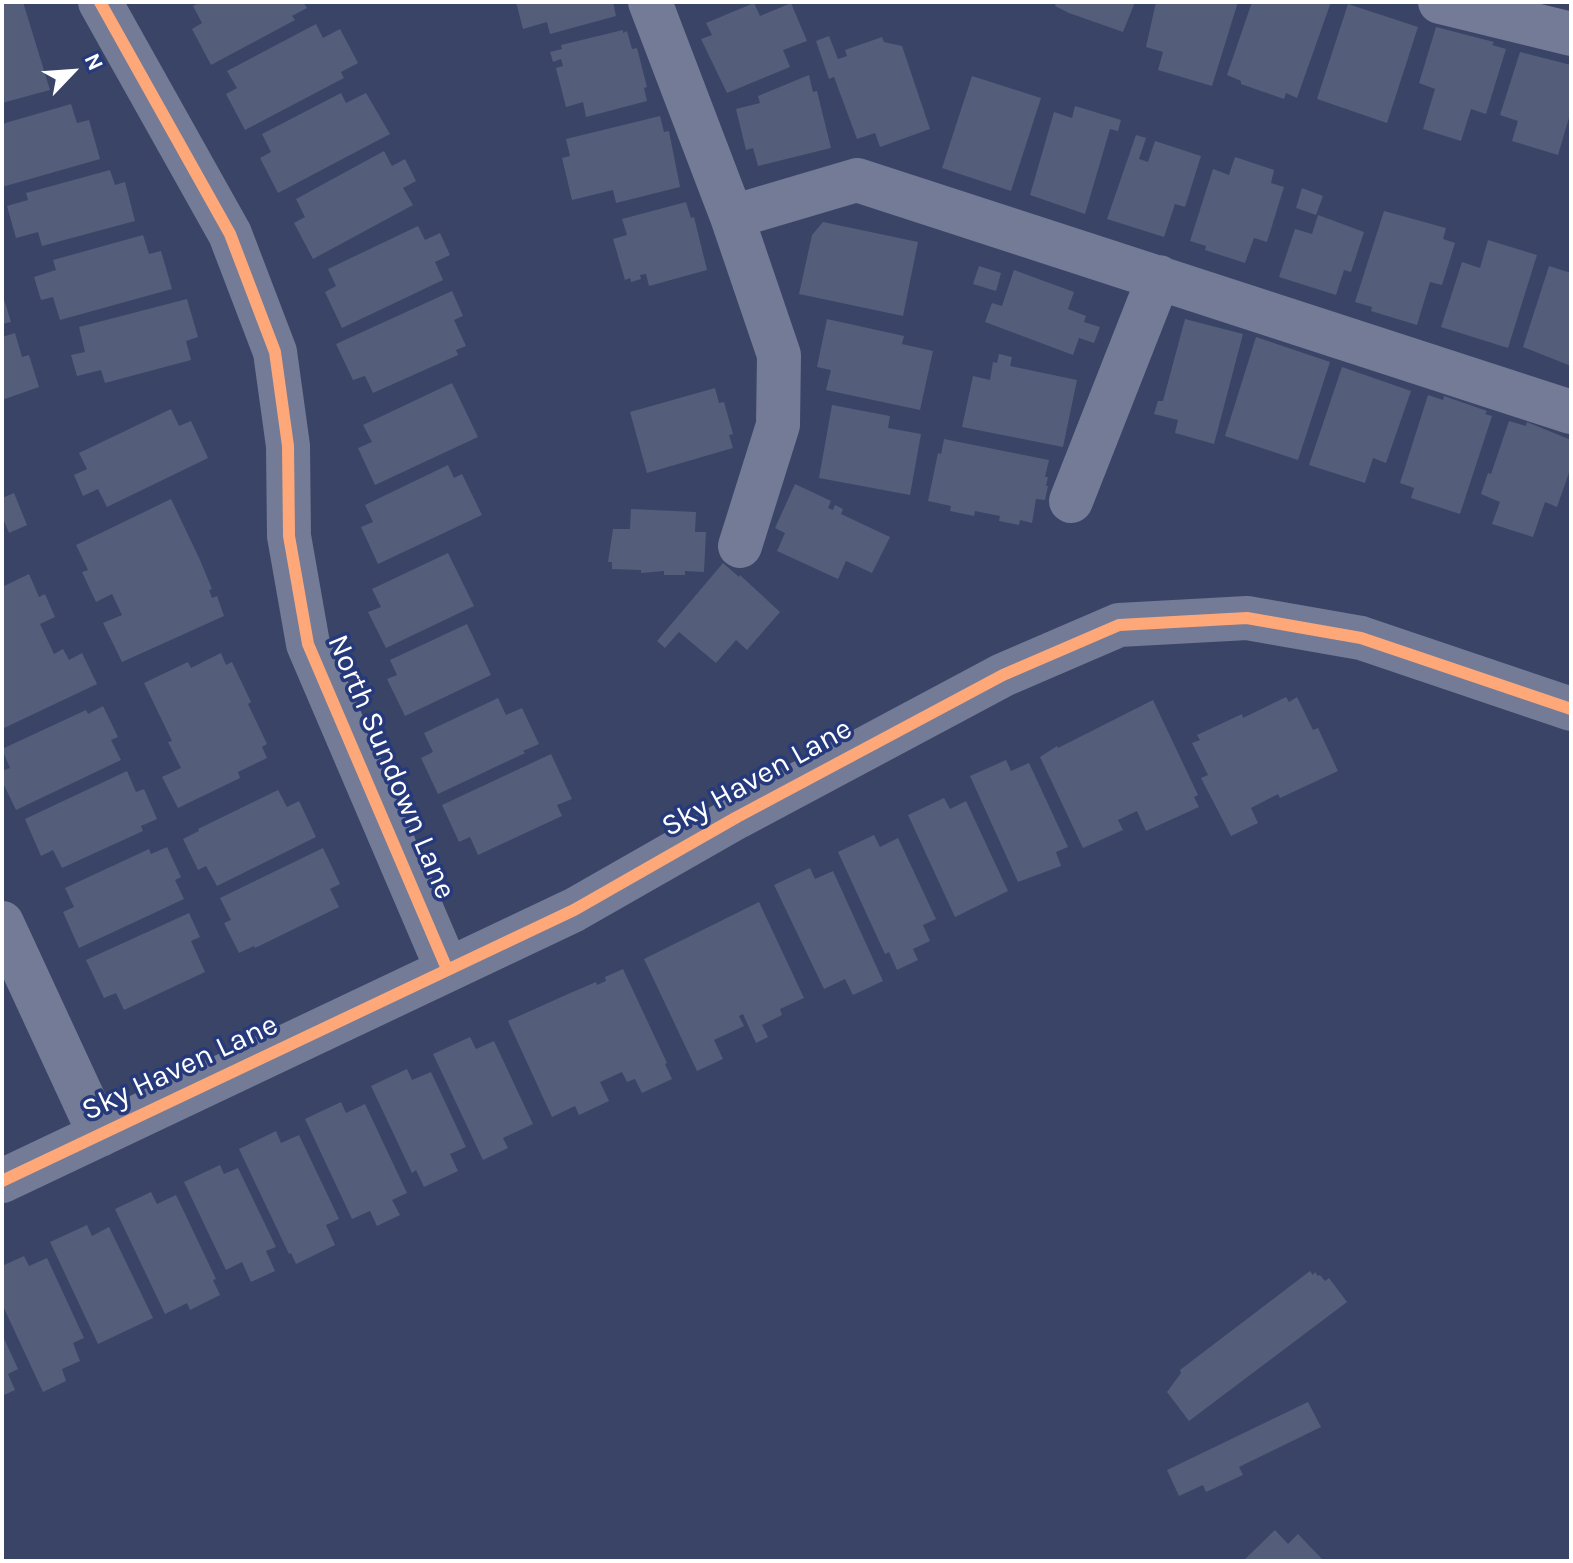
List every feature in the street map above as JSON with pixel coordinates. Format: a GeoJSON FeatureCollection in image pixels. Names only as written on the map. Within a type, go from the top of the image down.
{"type":"FeatureCollection","features":[{"type":"Feature","properties":{"kind":"street","name":"North Sundown Lane"},"geometry":{"type":"LineString","coordinates":[[100,2],[230,234],[275,352],[288,446],[289,536],[308,644],[447,969]]}},
{"type":"Feature","properties":{"kind":"street"},"geometry":{"type":"LineString","coordinates":[[650,2],[732,217],[779,355],[778,425],[740,546]]}},
{"type":"Feature","properties":{"kind":"street"},"geometry":{"type":"LineString","coordinates":[[1440,2],[1571,34]]}},
{"type":"Feature","properties":{"kind":"street"},"geometry":{"type":"LineString","coordinates":[[732,217],[857,180],[1571,412]]}},
{"type":"Feature","properties":{"kind":"street"},"geometry":{"type":"LineString","coordinates":[[1071,501],[1159,277]]}},
{"type":"Feature","properties":{"kind":"street","name":"Sky Haven Lane"},"geometry":{"type":"LineString","coordinates":[[2,1181],[574,910],[737,817],[1003,675],[1119,625],[1247,618],[1361,638],[1571,709]]}},
{"type":"Feature","properties":{"kind":"street"},"geometry":{"type":"LineString","coordinates":[[2,923],[100,1135]]}},
{"type":"Feature","properties":{"kind":"building"},"geometry":{"type":"Polygon","coordinates":[[[2,2],[23,2],[50,90],[2,103],[2,2]]]}},
{"type":"Feature","properties":{"kind":"building"},"geometry":{"type":"Polygon","coordinates":[[[201,2],[303,2],[307,8],[292,16],[295,20],[211,65],[192,29],[202,23],[193,6],[201,2]]]}},
{"type":"Feature","properties":{"kind":"building"},"geometry":{"type":"Polygon","coordinates":[[[516,2],[613,2],[616,16],[550,34],[547,22],[523,29],[516,2]]]}},
{"type":"Feature","properties":{"kind":"building"},"geometry":{"type":"Polygon","coordinates":[[[1056,2],[1135,2],[1123,32],[1069,13],[1055,6],[1056,2]]]}},
{"type":"Feature","properties":{"kind":"building"},"geometry":{"type":"Polygon","coordinates":[[[1156,2],[1238,2],[1212,86],[1158,70],[1163,52],[1146,47],[1156,2]]]}},
{"type":"Feature","properties":{"kind":"building"},"geometry":{"type":"Polygon","coordinates":[[[1252,2],[1331,2],[1297,98],[1286,93],[1284,99],[1241,84],[1241,81],[1227,75],[1252,2]]]}},
{"type":"Feature","properties":{"kind":"building"},"geometry":{"type":"Polygon","coordinates":[[[754,3],[760,16],[791,3],[807,41],[783,50],[790,67],[727,93],[701,39],[712,35],[706,23],[754,3]]]}},
{"type":"Feature","properties":{"kind":"building"},"geometry":{"type":"Polygon","coordinates":[[[1348,4],[1418,27],[1387,123],[1317,99],[1348,4]]]}},
{"type":"Feature","properties":{"kind":"building"},"geometry":{"type":"Polygon","coordinates":[[[316,24],[323,38],[340,29],[358,63],[341,72],[344,78],[245,130],[226,94],[237,88],[227,71],[316,24]]]}},
{"type":"Feature","properties":{"kind":"building"},"geometry":{"type":"Polygon","coordinates":[[[1436,27],[1494,42],[1492,45],[1506,49],[1486,114],[1471,109],[1461,141],[1423,129],[1435,89],[1419,83],[1436,27]]]}},
{"type":"Feature","properties":{"kind":"building"},"geometry":{"type":"Polygon","coordinates":[[[623,30],[623,33],[627,31],[632,49],[637,48],[647,87],[644,88],[647,101],[586,117],[583,102],[566,107],[556,68],[563,66],[561,59],[553,62],[550,52],[562,49],[561,45],[623,30]]]}},
{"type":"Feature","properties":{"kind":"building"},"geometry":{"type":"Polygon","coordinates":[[[829,36],[838,59],[847,56],[845,50],[882,37],[884,42],[902,46],[930,129],[880,147],[875,133],[857,139],[834,77],[829,79],[816,41],[829,36]]]}},
{"type":"Feature","properties":{"kind":"building"},"geometry":{"type":"Polygon","coordinates":[[[1520,52],[1571,65],[1571,111],[1558,155],[1512,141],[1518,121],[1500,115],[1520,52]]]}},
{"type":"Feature","properties":{"kind":"building"},"geometry":{"type":"Polygon","coordinates":[[[809,75],[813,92],[817,91],[831,148],[758,166],[753,148],[746,150],[736,109],[760,103],[758,96],[809,75]]]}},
{"type":"Feature","properties":{"kind":"building"},"geometry":{"type":"Polygon","coordinates":[[[972,76],[1041,98],[1011,191],[942,168],[972,76]]]}},
{"type":"Feature","properties":{"kind":"building"},"geometry":{"type":"Polygon","coordinates":[[[341,93],[346,103],[366,93],[390,134],[278,193],[260,158],[271,152],[262,134],[341,93]]]}},
{"type":"Feature","properties":{"kind":"building"},"geometry":{"type":"Polygon","coordinates":[[[71,104],[77,123],[89,120],[100,159],[2,187],[2,124],[71,104]]]}},
{"type":"Feature","properties":{"kind":"building"},"geometry":{"type":"Polygon","coordinates":[[[1075,106],[1121,120],[1118,131],[1110,129],[1085,214],[1030,195],[1054,112],[1072,118],[1075,106]]]}},
{"type":"Feature","properties":{"kind":"building"},"geometry":{"type":"Polygon","coordinates":[[[660,116],[664,132],[669,131],[680,187],[616,203],[613,190],[572,200],[562,158],[570,156],[566,139],[660,116]]]}},
{"type":"Feature","properties":{"kind":"building"},"geometry":{"type":"Polygon","coordinates":[[[1136,135],[1146,138],[1139,159],[1148,162],[1155,141],[1201,156],[1185,207],[1175,204],[1164,237],[1107,219],[1136,135]]]}},
{"type":"Feature","properties":{"kind":"building"},"geometry":{"type":"Polygon","coordinates":[[[384,151],[392,166],[405,159],[416,181],[403,188],[413,205],[313,259],[294,223],[305,217],[296,199],[384,151]]]}},
{"type":"Feature","properties":{"kind":"building"},"geometry":{"type":"Polygon","coordinates":[[[1235,157],[1274,170],[1271,183],[1284,187],[1267,242],[1254,238],[1245,263],[1205,250],[1206,246],[1190,241],[1213,169],[1229,175],[1235,157]]]}},
{"type":"Feature","properties":{"kind":"building"},"geometry":{"type":"Polygon","coordinates":[[[110,170],[115,185],[125,182],[135,221],[42,246],[38,232],[16,238],[7,206],[28,200],[26,193],[110,170]]]}},
{"type":"Feature","properties":{"kind":"building"},"geometry":{"type":"Polygon","coordinates":[[[1302,188],[1323,196],[1316,215],[1296,208],[1302,188]]]}},
{"type":"Feature","properties":{"kind":"building"},"geometry":{"type":"Polygon","coordinates":[[[686,202],[691,218],[694,217],[707,270],[649,286],[646,274],[631,282],[630,278],[625,280],[613,239],[627,235],[622,219],[686,202]]]}},
{"type":"Feature","properties":{"kind":"building"},"geometry":{"type":"Polygon","coordinates":[[[1384,211],[1446,228],[1443,239],[1455,243],[1442,285],[1430,282],[1417,325],[1371,311],[1372,307],[1355,302],[1384,211]]]}},
{"type":"Feature","properties":{"kind":"building"},"geometry":{"type":"Polygon","coordinates":[[[1318,215],[1364,232],[1351,272],[1344,270],[1336,295],[1279,277],[1295,229],[1312,234],[1318,215]]]}},
{"type":"Feature","properties":{"kind":"building"},"geometry":{"type":"Polygon","coordinates":[[[823,222],[918,242],[903,316],[799,294],[812,235],[823,222]]]}},
{"type":"Feature","properties":{"kind":"building"},"geometry":{"type":"Polygon","coordinates":[[[418,226],[425,240],[440,233],[450,255],[435,262],[443,280],[342,328],[325,292],[336,286],[328,269],[418,226]]]}},
{"type":"Feature","properties":{"kind":"building"},"geometry":{"type":"Polygon","coordinates":[[[143,235],[149,254],[161,251],[172,289],[60,320],[53,297],[41,300],[34,277],[56,270],[53,260],[143,235]]]}},
{"type":"Feature","properties":{"kind":"building"},"geometry":{"type":"Polygon","coordinates":[[[1488,240],[1537,255],[1508,348],[1441,327],[1462,262],[1480,268],[1488,240]]]}},
{"type":"Feature","properties":{"kind":"building"},"geometry":{"type":"Polygon","coordinates":[[[979,266],[1001,273],[996,291],[973,284],[979,266]]]}},
{"type":"Feature","properties":{"kind":"building"},"geometry":{"type":"Polygon","coordinates":[[[1549,266],[1571,273],[1571,366],[1523,347],[1549,266]]]}},
{"type":"Feature","properties":{"kind":"building"},"geometry":{"type":"Polygon","coordinates":[[[1014,270],[1074,292],[1068,309],[1086,316],[1084,322],[1100,327],[1094,343],[1079,338],[1073,355],[985,322],[992,303],[1002,306],[1014,270]]]}},
{"type":"Feature","properties":{"kind":"building"},"geometry":{"type":"Polygon","coordinates":[[[452,291],[463,316],[454,320],[466,346],[456,350],[458,355],[373,393],[365,376],[353,380],[336,344],[452,291]]]}},
{"type":"Feature","properties":{"kind":"building"},"geometry":{"type":"Polygon","coordinates":[[[2,293],[11,322],[2,324],[2,293]]]}},
{"type":"Feature","properties":{"kind":"building"},"geometry":{"type":"Polygon","coordinates":[[[187,299],[198,337],[186,341],[191,360],[105,383],[101,370],[77,376],[71,355],[85,352],[79,327],[187,299]]]}},
{"type":"Feature","properties":{"kind":"building"},"geometry":{"type":"Polygon","coordinates":[[[827,319],[904,336],[902,344],[933,351],[920,410],[826,390],[831,370],[817,367],[827,319]]]}},
{"type":"Feature","properties":{"kind":"building"},"geometry":{"type":"Polygon","coordinates":[[[1185,319],[1243,334],[1214,444],[1175,433],[1178,420],[1154,414],[1158,401],[1163,401],[1185,319]]]}},
{"type":"Feature","properties":{"kind":"building"},"geometry":{"type":"Polygon","coordinates":[[[15,333],[22,357],[29,355],[39,387],[2,400],[2,337],[15,333]]]}},
{"type":"Feature","properties":{"kind":"building"},"geometry":{"type":"Polygon","coordinates":[[[1256,337],[1330,362],[1298,460],[1225,436],[1256,337]]]}},
{"type":"Feature","properties":{"kind":"building"},"geometry":{"type":"Polygon","coordinates":[[[999,354],[1012,357],[1010,366],[1077,380],[1063,447],[962,427],[973,376],[990,380],[993,362],[997,363],[999,354]]]}},
{"type":"Feature","properties":{"kind":"building"},"geometry":{"type":"Polygon","coordinates":[[[1342,367],[1411,391],[1386,463],[1373,458],[1365,483],[1309,465],[1342,367]]]}},
{"type":"Feature","properties":{"kind":"building"},"geometry":{"type":"Polygon","coordinates":[[[452,383],[478,437],[375,485],[358,448],[372,442],[363,425],[452,383]]]}},
{"type":"Feature","properties":{"kind":"building"},"geometry":{"type":"Polygon","coordinates":[[[715,388],[719,403],[724,402],[733,434],[729,435],[733,448],[647,473],[630,412],[715,388]]]}},
{"type":"Feature","properties":{"kind":"building"},"geometry":{"type":"Polygon","coordinates":[[[1428,395],[1443,400],[1444,396],[1487,411],[1485,414],[1492,416],[1460,514],[1411,498],[1414,488],[1400,483],[1428,395]]]}},
{"type":"Feature","properties":{"kind":"building"},"geometry":{"type":"Polygon","coordinates":[[[832,405],[890,416],[888,428],[921,434],[910,495],[819,478],[832,405]]]}},
{"type":"Feature","properties":{"kind":"building"},"geometry":{"type":"Polygon","coordinates":[[[171,409],[179,426],[191,421],[208,458],[107,507],[98,489],[83,496],[74,475],[87,469],[79,453],[171,409]]]}},
{"type":"Feature","properties":{"kind":"building"},"geometry":{"type":"Polygon","coordinates":[[[1509,421],[1526,426],[1527,422],[1571,440],[1571,467],[1557,507],[1545,502],[1533,537],[1492,524],[1500,502],[1481,494],[1509,421]]]}},
{"type":"Feature","properties":{"kind":"building"},"geometry":{"type":"Polygon","coordinates":[[[944,439],[1049,460],[1045,500],[1036,499],[1032,523],[1020,520],[1019,525],[999,521],[1000,516],[975,511],[974,516],[950,511],[951,506],[928,501],[944,439]]]}},
{"type":"Feature","properties":{"kind":"building"},"geometry":{"type":"Polygon","coordinates":[[[448,465],[454,478],[462,474],[482,515],[378,564],[361,527],[373,522],[365,505],[448,465]]]}},
{"type":"Feature","properties":{"kind":"building"},"geometry":{"type":"Polygon","coordinates":[[[795,484],[831,501],[828,508],[833,510],[835,505],[843,509],[841,514],[890,537],[872,573],[846,561],[838,579],[777,551],[785,533],[775,528],[795,484]]]}},
{"type":"Feature","properties":{"kind":"building"},"geometry":{"type":"Polygon","coordinates":[[[14,493],[27,525],[9,533],[2,516],[2,498],[14,493]]]}},
{"type":"Feature","properties":{"kind":"building"},"geometry":{"type":"Polygon","coordinates":[[[171,499],[200,560],[212,589],[209,590],[212,598],[217,596],[224,616],[122,662],[103,623],[122,615],[112,594],[96,602],[82,572],[88,570],[76,545],[171,499]]]}},
{"type":"Feature","properties":{"kind":"building"},"geometry":{"type":"Polygon","coordinates":[[[631,509],[696,512],[695,532],[706,532],[704,572],[685,571],[685,575],[664,575],[664,571],[641,573],[641,570],[612,569],[612,562],[608,562],[613,529],[630,529],[631,509]]]}},
{"type":"Feature","properties":{"kind":"building"},"geometry":{"type":"Polygon","coordinates":[[[448,553],[474,606],[386,648],[368,612],[381,607],[372,589],[448,553]]]}},
{"type":"Feature","properties":{"kind":"building"},"geometry":{"type":"Polygon","coordinates":[[[723,563],[780,612],[747,650],[736,640],[716,663],[679,632],[665,648],[657,641],[723,563]]]}},
{"type":"Feature","properties":{"kind":"building"},"geometry":{"type":"Polygon","coordinates":[[[29,574],[39,597],[45,594],[55,617],[40,624],[54,654],[63,649],[69,660],[82,653],[97,684],[2,729],[2,587],[29,574]]]}},
{"type":"Feature","properties":{"kind":"building"},"geometry":{"type":"Polygon","coordinates":[[[467,624],[491,675],[405,716],[387,679],[397,675],[390,660],[467,624]]]}},
{"type":"Feature","properties":{"kind":"building"},"geometry":{"type":"Polygon","coordinates":[[[221,653],[226,665],[232,662],[251,702],[248,704],[267,744],[262,747],[267,758],[238,772],[240,778],[178,808],[162,777],[181,768],[168,742],[172,741],[144,683],[188,662],[191,668],[221,653]]]}},
{"type":"Feature","properties":{"kind":"building"},"geometry":{"type":"Polygon","coordinates":[[[1286,697],[1289,702],[1297,697],[1313,730],[1318,728],[1338,771],[1251,808],[1258,823],[1231,836],[1201,778],[1208,775],[1192,743],[1200,740],[1197,735],[1242,714],[1243,718],[1286,697]]]}},
{"type":"Feature","properties":{"kind":"building"},"geometry":{"type":"Polygon","coordinates":[[[498,698],[506,715],[522,708],[539,744],[438,794],[421,758],[433,752],[424,733],[498,698]]]}},
{"type":"Feature","properties":{"kind":"building"},"geometry":{"type":"Polygon","coordinates":[[[1153,700],[1198,795],[1194,797],[1199,807],[1146,831],[1137,811],[1118,820],[1123,830],[1083,848],[1040,757],[1153,700]]]}},
{"type":"Feature","properties":{"kind":"building"},"geometry":{"type":"Polygon","coordinates":[[[103,706],[118,737],[111,740],[121,760],[16,810],[2,781],[2,771],[10,768],[2,749],[86,710],[88,714],[103,706]]]}},
{"type":"Feature","properties":{"kind":"building"},"geometry":{"type":"Polygon","coordinates":[[[551,754],[572,799],[557,805],[562,816],[478,855],[470,837],[459,842],[442,805],[551,754]]]}},
{"type":"Feature","properties":{"kind":"building"},"geometry":{"type":"Polygon","coordinates":[[[1006,760],[1011,771],[1029,763],[1068,847],[1056,852],[1061,866],[1018,882],[970,776],[1006,760]]]}},
{"type":"Feature","properties":{"kind":"building"},"geometry":{"type":"Polygon","coordinates":[[[127,771],[136,792],[144,789],[157,819],[141,826],[143,831],[62,868],[53,850],[41,856],[25,819],[127,771]]]}},
{"type":"Feature","properties":{"kind":"building"},"geometry":{"type":"Polygon","coordinates":[[[278,790],[287,807],[299,801],[316,837],[217,886],[206,866],[198,870],[183,839],[278,790]]]}},
{"type":"Feature","properties":{"kind":"building"},"geometry":{"type":"Polygon","coordinates":[[[944,798],[950,809],[966,801],[1008,891],[955,917],[908,815],[944,798]]]}},
{"type":"Feature","properties":{"kind":"building"},"geometry":{"type":"Polygon","coordinates":[[[874,835],[880,847],[898,838],[936,919],[923,925],[930,941],[913,949],[918,960],[897,970],[889,952],[885,954],[838,852],[874,835]]]}},
{"type":"Feature","properties":{"kind":"building"},"geometry":{"type":"Polygon","coordinates":[[[167,847],[181,877],[175,880],[184,899],[79,948],[63,912],[74,907],[65,888],[149,849],[151,854],[167,847]]]}},
{"type":"Feature","properties":{"kind":"building"},"geometry":{"type":"Polygon","coordinates":[[[323,848],[340,884],[330,889],[339,907],[239,953],[224,923],[231,920],[220,898],[323,848]]]}},
{"type":"Feature","properties":{"kind":"building"},"geometry":{"type":"Polygon","coordinates":[[[810,868],[815,879],[833,871],[883,981],[853,995],[845,979],[824,989],[774,885],[810,868]]]}},
{"type":"Feature","properties":{"kind":"building"},"geometry":{"type":"Polygon","coordinates":[[[759,902],[804,998],[780,1009],[782,1015],[762,1025],[768,1037],[756,1043],[743,1014],[739,1016],[744,1026],[714,1040],[723,1059],[697,1071],[644,959],[759,902]]]}},
{"type":"Feature","properties":{"kind":"building"},"geometry":{"type":"Polygon","coordinates":[[[189,913],[200,937],[191,941],[205,972],[124,1010],[116,993],[104,998],[86,960],[189,913]]]}},
{"type":"Feature","properties":{"kind":"building"},"geometry":{"type":"Polygon","coordinates":[[[623,969],[672,1079],[642,1093],[635,1079],[627,1082],[622,1072],[600,1082],[609,1101],[579,1115],[575,1106],[552,1117],[508,1021],[596,982],[597,985],[606,981],[605,977],[623,969]]]}},
{"type":"Feature","properties":{"kind":"building"},"geometry":{"type":"Polygon","coordinates":[[[470,1037],[476,1049],[494,1041],[533,1124],[503,1138],[508,1148],[483,1160],[433,1054],[470,1037]]]}},
{"type":"Feature","properties":{"kind":"building"},"geometry":{"type":"Polygon","coordinates":[[[407,1069],[412,1080],[431,1072],[466,1147],[450,1154],[458,1171],[424,1187],[416,1170],[412,1173],[371,1086],[407,1069]]]}},
{"type":"Feature","properties":{"kind":"building"},"geometry":{"type":"Polygon","coordinates":[[[341,1102],[346,1113],[365,1104],[407,1193],[392,1200],[400,1215],[377,1226],[370,1211],[352,1219],[305,1119],[341,1102]]]}},
{"type":"Feature","properties":{"kind":"building"},"geometry":{"type":"Polygon","coordinates":[[[276,1131],[281,1143],[299,1135],[339,1219],[326,1225],[335,1245],[296,1264],[239,1149],[276,1131]]]}},
{"type":"Feature","properties":{"kind":"building"},"geometry":{"type":"Polygon","coordinates":[[[220,1165],[224,1174],[238,1168],[276,1247],[266,1251],[275,1271],[251,1282],[242,1262],[226,1270],[184,1182],[220,1165]]]}},
{"type":"Feature","properties":{"kind":"building"},"geometry":{"type":"Polygon","coordinates":[[[151,1192],[157,1204],[176,1195],[216,1279],[213,1280],[220,1295],[190,1310],[187,1303],[165,1314],[115,1209],[151,1192]]]}},
{"type":"Feature","properties":{"kind":"building"},"geometry":{"type":"Polygon","coordinates":[[[87,1225],[92,1236],[109,1227],[153,1318],[98,1344],[50,1242],[87,1225]]]}},
{"type":"Feature","properties":{"kind":"building"},"geometry":{"type":"Polygon","coordinates":[[[24,1256],[29,1266],[47,1258],[84,1338],[73,1343],[80,1361],[62,1369],[66,1381],[43,1392],[2,1304],[2,1266],[24,1256]]]}},
{"type":"Feature","properties":{"kind":"building"},"geometry":{"type":"Polygon","coordinates":[[[1310,1271],[1325,1281],[1329,1278],[1347,1302],[1189,1421],[1167,1392],[1180,1370],[1310,1271]]]}},
{"type":"Feature","properties":{"kind":"building"},"geometry":{"type":"Polygon","coordinates":[[[2,1334],[18,1369],[8,1374],[15,1390],[2,1396],[2,1334]]]}},
{"type":"Feature","properties":{"kind":"building"},"geometry":{"type":"Polygon","coordinates":[[[1308,1402],[1321,1427],[1239,1467],[1243,1475],[1206,1492],[1203,1485],[1179,1496],[1167,1470],[1308,1402]]]}},
{"type":"Feature","properties":{"kind":"building"},"geometry":{"type":"Polygon","coordinates":[[[1275,1530],[1288,1544],[1298,1534],[1324,1561],[1243,1561],[1275,1530]]]}},
{"type":"Feature","properties":{"kind":"cycle path"},"geometry":{"type":"LineString","coordinates":[[100,2],[230,234],[275,352],[288,446],[289,536],[308,644],[447,969]]}},
{"type":"Feature","properties":{"kind":"cycle path"},"geometry":{"type":"LineString","coordinates":[[2,1181],[574,910],[737,817],[1003,675],[1119,625],[1247,618],[1361,638],[1571,709]]}}]}
